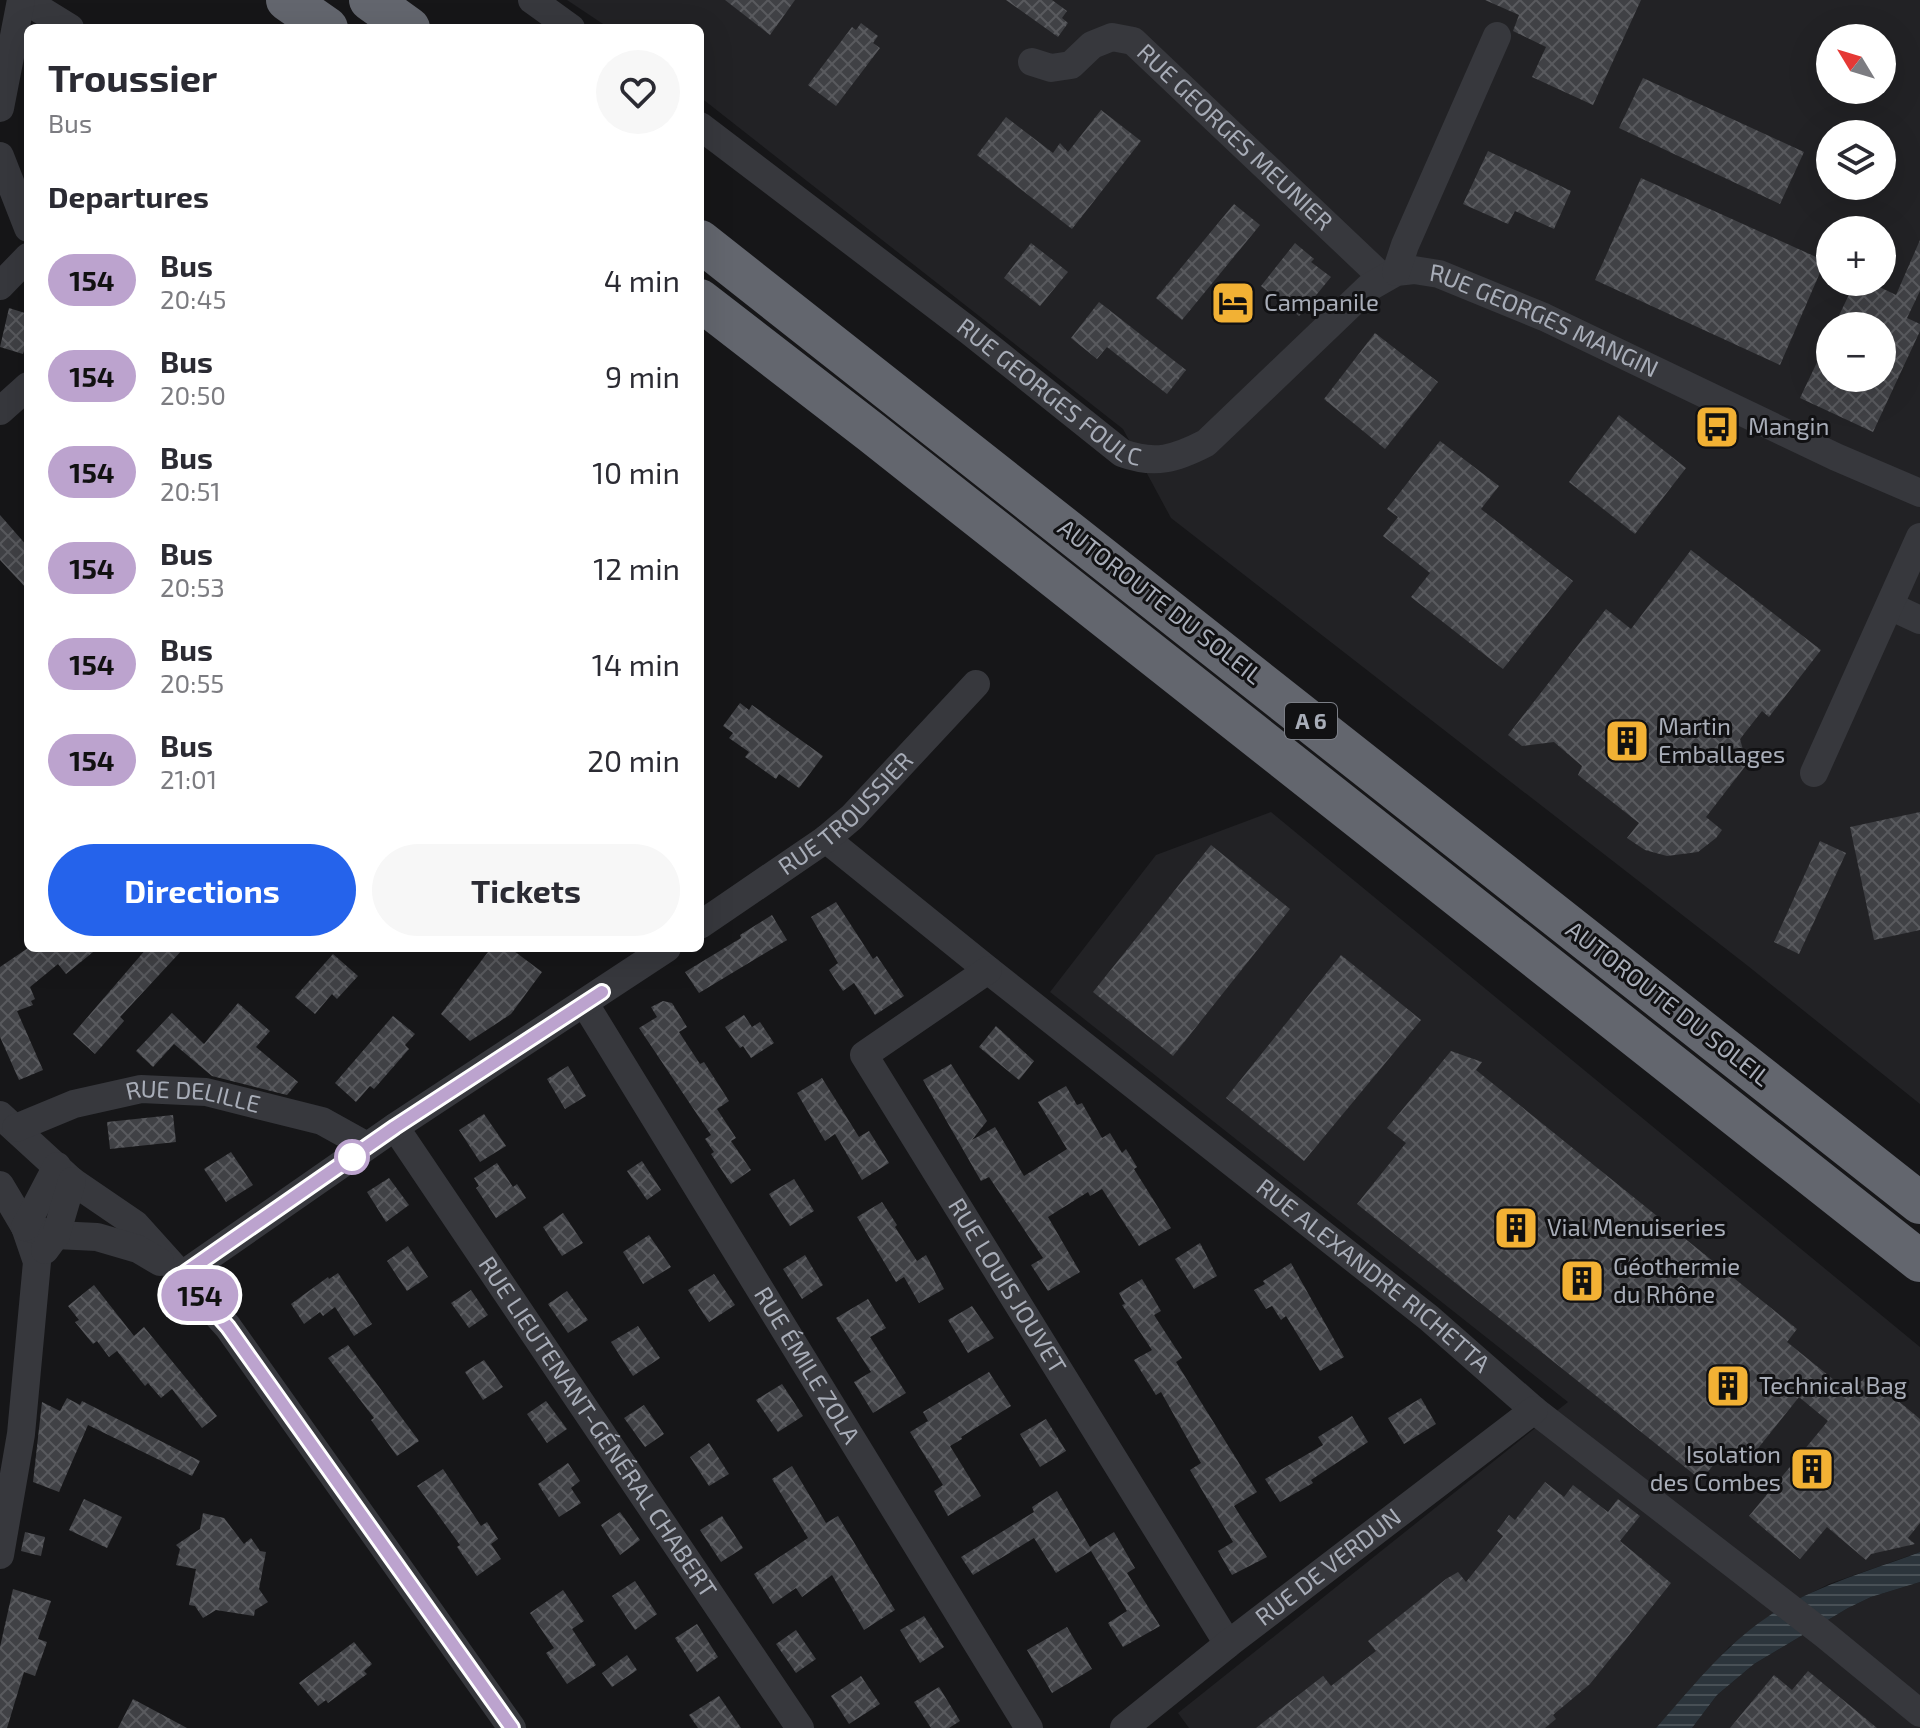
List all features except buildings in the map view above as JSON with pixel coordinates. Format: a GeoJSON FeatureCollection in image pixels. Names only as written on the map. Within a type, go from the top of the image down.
{"type":"FeatureCollection","features":[{"type":"Feature","properties":{"kind":"highway"},"geometry":{"type":"LineString","coordinates":[[287,0],[321,24]]}},
{"type":"Feature","properties":{"kind":"highway"},"geometry":{"type":"LineString","coordinates":[[370,0],[403,24]]}},
{"type":"Feature","properties":{"kind":"highway","name":"AUTOROUTE DU SOLEIL"},"geometry":{"type":"LineString","coordinates":[[704,244],[1920,1203]]}},
{"type":"Feature","properties":{"kind":"highway","name":"AUTOROUTE DU SOLEIL"},"geometry":{"type":"LineString","coordinates":[[704,303],[885,442],[1920,1261]]}},
{"type":"Feature","properties":{"kind":"street"},"geometry":{"type":"LineString","coordinates":[[0,108],[23,0],[63,24]]}},
{"type":"Feature","properties":{"kind":"street","name":"RUE GEORGES MANGIN"},"geometry":{"type":"LineString","coordinates":[[1389,274],[1405,245],[1497,36]]}},
{"type":"Feature","properties":{"kind":"street","name":"RUE GEORGES MEUNIER"},"geometry":{"type":"LineString","coordinates":[[1032,62],[1051,68],[1071,65],[1092,45],[1112,37],[1133,41],[1389,274]]}},
{"type":"Feature","properties":{"kind":"street","name":"RUE GEORGES FOULC"},"geometry":{"type":"LineString","coordinates":[[704,129],[968,330],[1122,453],[1143,460],[1183,455],[1206,443],[1368,288],[1389,274]]}},
{"type":"Feature","properties":{"kind":"street"},"geometry":{"type":"LineString","coordinates":[[0,156],[17,217]]}},
{"type":"Feature","properties":{"kind":"street"},"geometry":{"type":"LineString","coordinates":[[0,286],[24,261]]}},
{"type":"Feature","properties":{"kind":"street","name":"RUE GEORGES MANGIN"},"geometry":{"type":"LineString","coordinates":[[1389,274],[1414,270],[1439,274],[1544,317],[1836,457],[1920,493]]}},
{"type":"Feature","properties":{"kind":"street"},"geometry":{"type":"LineString","coordinates":[[0,411],[24,390]]}},
{"type":"Feature","properties":{"kind":"street"},"geometry":{"type":"LineString","coordinates":[[1814,773],[1920,537]]}},
{"type":"Feature","properties":{"kind":"street"},"geometry":{"type":"LineString","coordinates":[[1890,606],[1920,620]]}},
{"type":"Feature","properties":{"kind":"street","name":"RUE TROUSSIER"},"geometry":{"type":"LineString","coordinates":[[704,922],[826,839],[852,817],[976,684]]}},
{"type":"Feature","properties":{"kind":"street","name":"RUE ALEXANDRE RICHETTA"},"geometry":{"type":"LineString","coordinates":[[826,839],[1429,1318],[1534,1410],[1825,1635],[1920,1713]]}},
{"type":"Feature","properties":{"kind":"street"},"geometry":{"type":"LineString","coordinates":[[182,1275],[395,1127],[661,952]]}},
{"type":"Feature","properties":{"kind":"street","name":"RUE LOUIS JOUVET"},"geometry":{"type":"LineString","coordinates":[[988,970],[864,1055],[1228,1644]]}},
{"type":"Feature","properties":{"kind":"street","name":"RUE ÉMILE ZOLA"},"geometry":{"type":"LineString","coordinates":[[585,1004],[1029,1728]]}},
{"type":"Feature","properties":{"kind":"street","name":"RUE DELILLE"},"geometry":{"type":"LineString","coordinates":[[8,1121],[141,1089],[206,1092],[322,1121],[367,1146]]}},
{"type":"Feature","properties":{"kind":"street"},"geometry":{"type":"LineString","coordinates":[[8,1121],[64,1174],[135,1224],[228,1327],[504,1725]]}},
{"type":"Feature","properties":{"kind":"street","name":"RUE LIEUTENANT-GÉNÉRAL CHABERT"},"geometry":{"type":"LineString","coordinates":[[395,1127],[800,1728]]}},
{"type":"Feature","properties":{"kind":"street"},"geometry":{"type":"LineString","coordinates":[[25,1227],[64,1174]]}},
{"type":"Feature","properties":{"kind":"street"},"geometry":{"type":"LineString","coordinates":[[37,1262],[56,1235],[64,1174]]}},
{"type":"Feature","properties":{"kind":"street"},"geometry":{"type":"LineString","coordinates":[[0,1185],[25,1227],[37,1262],[21,1434],[0,1555]]}},
{"type":"Feature","properties":{"kind":"street"},"geometry":{"type":"LineString","coordinates":[[25,1227],[56,1235],[97,1237],[138,1249],[182,1275]]}},
{"type":"Feature","properties":{"kind":"street","name":"RUE DE VERDUN"},"geometry":{"type":"LineString","coordinates":[[1124,1728],[1228,1644],[1534,1410]]}},
{"type":"Feature","properties":{"kind":"shaded area"},"geometry":{"type":"Polygon","coordinates":[[[567,0],[1920,0],[1920,1104],[1748,966],[1171,518],[1123,429],[704,100],[704,24],[603,24],[567,0]]]}},
{"type":"Feature","properties":{"kind":"shaded area"},"geometry":{"type":"Polygon","coordinates":[[[1271,812],[1920,1347],[1920,1552],[1829,1584],[1787,1605],[1729,1647],[1656,1728],[1189,1728],[1178,1713],[1568,1402],[1050,992],[1156,855],[1271,812]]]}},
{"type":"Feature","properties":{"kind":"shaded area"},"geometry":{"type":"Polygon","coordinates":[[[1920,1552],[1920,1582],[1871,1597],[1848,1608],[1754,1664],[1717,1695],[1692,1728],[1656,1728],[1721,1656],[1766,1618],[1821,1588],[1920,1552]]]}},
{"type":"Feature","properties":{"kind":"shaded area"},"geometry":{"type":"Polygon","coordinates":[[[1920,1582],[1920,1728],[1692,1728],[1717,1695],[1754,1664],[1848,1608],[1871,1597],[1920,1582]]]}},
{"type":"Feature","properties":{"kind":"bus line","name":"154"},"geometry":{"type":"LineString","coordinates":[[512,1728],[228,1327],[182,1275],[395,1127],[602,992]]}},
{"type":"Feature","properties":{"kind":"place","name":"Campanile"},"geometry":{"type":"Point","coordinates":[1233,303]}},
{"type":"Feature","properties":{"kind":"place","name":"Mangin"},"geometry":{"type":"Point","coordinates":[1717,427]}},
{"type":"Feature","properties":{"kind":"place","name":"Martin Emballages"},"geometry":{"type":"Point","coordinates":[1627,741]}},
{"type":"Feature","properties":{"kind":"place","name":"Vial Menuiseries"},"geometry":{"type":"Point","coordinates":[1516,1228]}},
{"type":"Feature","properties":{"kind":"place","name":"Géothermie du Rhône"},"geometry":{"type":"Point","coordinates":[1582,1281]}},
{"type":"Feature","properties":{"kind":"place","name":"Technical Bag"},"geometry":{"type":"Point","coordinates":[1728,1386]}},
{"type":"Feature","properties":{"kind":"place","name":"Isolation des Combes"},"geometry":{"type":"Point","coordinates":[1812,1469]}}]}
